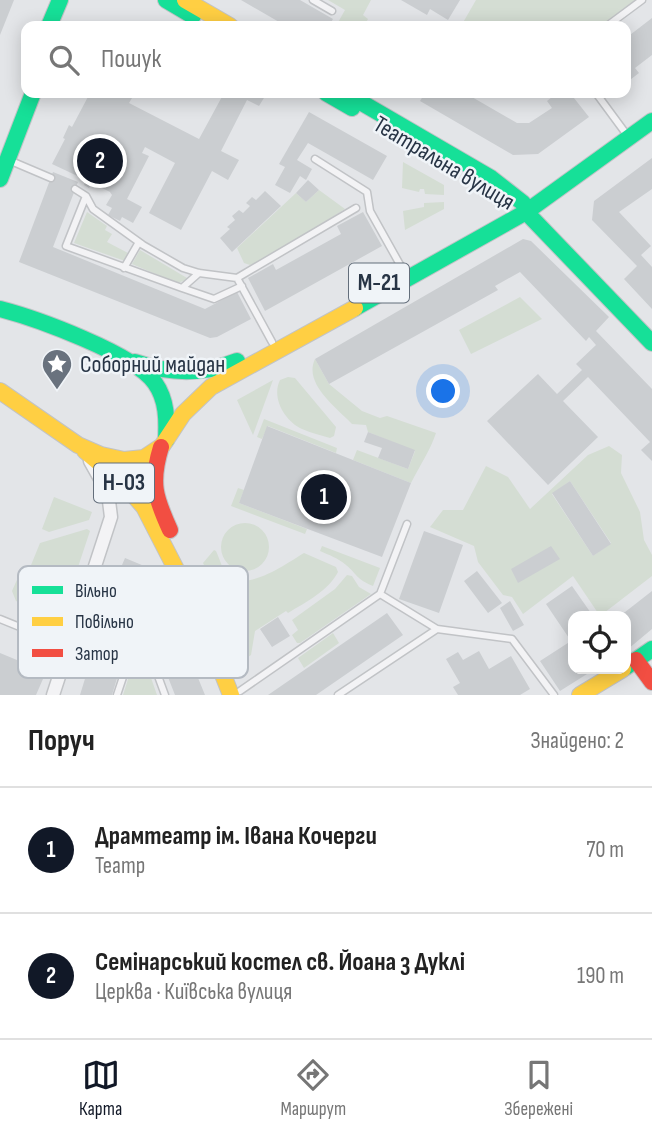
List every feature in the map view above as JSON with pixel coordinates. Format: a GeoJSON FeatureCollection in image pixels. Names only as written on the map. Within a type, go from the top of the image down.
{"type":"FeatureCollection","features":[{"type":"Feature","properties":{"kind":"main road"},"geometry":{"type":"LineString","coordinates":[[51,21],[60,0]]}},
{"type":"Feature","properties":{"kind":"main road"},"geometry":{"type":"LineString","coordinates":[[61,21],[69,0]]}},
{"type":"Feature","properties":{"kind":"main road"},"geometry":{"type":"LineString","coordinates":[[166,0],[202,21]]}},
{"type":"Feature","properties":{"kind":"main road"},"geometry":{"type":"LineString","coordinates":[[185,0],[221,21]]}},
{"type":"Feature","properties":{"kind":"main road"},"geometry":{"type":"LineString","coordinates":[[0,179],[4,156],[22,98]]}},
{"type":"Feature","properties":{"kind":"main road"},"geometry":{"type":"LineString","coordinates":[[4,156],[31,98]]}},
{"type":"Feature","properties":{"kind":"main road","name":"Театральна вулиця"},"geometry":{"type":"LineString","coordinates":[[334,98],[521,208]]}},
{"type":"Feature","properties":{"kind":"main road","name":"Театральна вулиця"},"geometry":{"type":"LineString","coordinates":[[354,98],[491,178],[652,343]]}},
{"type":"Feature","properties":{"kind":"main road","name":"М-21"},"geometry":{"type":"LineString","coordinates":[[0,302],[30,318],[135,362],[164,371],[188,374],[202,372],[235,362],[521,208],[652,110]]}},
{"type":"Feature","properties":{"kind":"main road","name":"М-21"},"geometry":{"type":"LineString","coordinates":[[164,443],[189,407],[211,387],[521,208],[652,121]]}},
{"type":"Feature","properties":{"kind":"main road"},"geometry":{"type":"LineString","coordinates":[[0,309],[30,318]]}},
{"type":"Feature","properties":{"kind":"main road","name":"М-21"},"geometry":{"type":"LineString","coordinates":[[135,362],[151,378],[165,402],[168,414],[164,443]]}},
{"type":"Feature","properties":{"kind":"main road"},"geometry":{"type":"LineString","coordinates":[[0,391],[82,449],[125,459],[148,455],[164,443]]}},
{"type":"Feature","properties":{"kind":"main road","name":"Н-03"},"geometry":{"type":"LineString","coordinates":[[164,443],[152,472],[154,493],[186,566]]}},
{"type":"Feature","properties":{"kind":"main road","name":"Н-03"},"geometry":{"type":"LineString","coordinates":[[82,449],[127,486],[144,507],[174,566]]}},
{"type":"Feature","properties":{"kind":"main road"},"geometry":{"type":"LineString","coordinates":[[631,663],[652,649]]}},
{"type":"Feature","properties":{"kind":"main road"},"geometry":{"type":"LineString","coordinates":[[631,667],[652,682]]}},
{"type":"Feature","properties":{"kind":"main road"},"geometry":{"type":"LineString","coordinates":[[580,695],[614,674]]}},
{"type":"Feature","properties":{"kind":"main road","name":"Н-03"},"geometry":{"type":"LineString","coordinates":[[229,678],[237,694]]}},
{"type":"Feature","properties":{"kind":"street"},"geometry":{"type":"LineString","coordinates":[[0,407],[17,406],[30,412]]}},
{"type":"Feature","properties":{"kind":"street"},"geometry":{"type":"LineString","coordinates":[[82,449],[108,493],[111,517],[95,566]]}},
{"type":"Feature","properties":{"kind":"street"},"geometry":{"type":"LineString","coordinates":[[53,695],[59,678]]}},
{"type":"Feature","properties":{"kind":"lane"},"geometry":{"type":"LineString","coordinates":[[313,0],[332,11]]}},
{"type":"Feature","properties":{"kind":"lane"},"geometry":{"type":"LineString","coordinates":[[614,21],[642,0]]}},
{"type":"Feature","properties":{"kind":"lane"},"geometry":{"type":"LineString","coordinates":[[600,98],[624,131]]}},
{"type":"Feature","properties":{"kind":"lane"},"geometry":{"type":"LineString","coordinates":[[4,156],[51,178]]}},
{"type":"Feature","properties":{"kind":"lane"},"geometry":{"type":"LineString","coordinates":[[315,159],[367,192],[370,211],[403,270]]}},
{"type":"Feature","properties":{"kind":"lane"},"geometry":{"type":"LineString","coordinates":[[75,189],[86,196],[93,209],[139,242],[183,268],[237,278],[356,208]]}},
{"type":"Feature","properties":{"kind":"lane"},"geometry":{"type":"LineString","coordinates":[[86,196],[66,246],[214,299],[242,285]]}},
{"type":"Feature","properties":{"kind":"lane"},"geometry":{"type":"LineString","coordinates":[[124,268],[139,242]]}},
{"type":"Feature","properties":{"kind":"lane"},"geometry":{"type":"LineString","coordinates":[[182,288],[199,273]]}},
{"type":"Feature","properties":{"kind":"lane"},"geometry":{"type":"LineString","coordinates":[[237,278],[272,342]]}},
{"type":"Feature","properties":{"kind":"lane"},"geometry":{"type":"LineString","coordinates":[[237,694],[380,594],[407,524]]}},
{"type":"Feature","properties":{"kind":"lane"},"geometry":{"type":"LineString","coordinates":[[380,594],[437,629],[512,639],[554,695]]}},
{"type":"Feature","properties":{"kind":"lane"},"geometry":{"type":"LineString","coordinates":[[0,619],[18,626]]}},
{"type":"Feature","properties":{"kind":"lane"},"geometry":{"type":"LineString","coordinates":[[338,695],[437,629]]}},
{"type":"Feature","properties":{"kind":"lane"},"geometry":{"type":"LineString","coordinates":[[117,695],[123,678]]}},
{"type":"Feature","properties":{"kind":"lane"},"geometry":{"type":"LineString","coordinates":[[159,678],[166,695]]}},
{"type":"Feature","properties":{"kind":"shaded area"},"geometry":{"type":"Polygon","coordinates":[[[328,0],[371,0],[363,15],[367,21],[339,21],[345,10],[328,0]]]}},
{"type":"Feature","properties":{"kind":"shaded area"},"geometry":{"type":"Polygon","coordinates":[[[476,0],[638,0],[610,21],[464,21],[476,0]]]}},
{"type":"Feature","properties":{"kind":"shaded area"},"geometry":{"type":"Polygon","coordinates":[[[403,162],[444,185],[444,195],[425,194],[424,189],[419,192],[402,188],[403,162]]]}},
{"type":"Feature","properties":{"kind":"shaded area"},"geometry":{"type":"Polygon","coordinates":[[[319,190],[345,209],[263,260],[250,265],[244,263],[237,248],[296,193],[306,202],[319,190]]]}},
{"type":"Feature","properties":{"kind":"shaded area"},"geometry":{"type":"Polygon","coordinates":[[[444,202],[444,209],[405,230],[403,211],[424,207],[424,203],[444,202]]]}},
{"type":"Feature","properties":{"kind":"shaded area"},"geometry":{"type":"Polygon","coordinates":[[[87,212],[107,226],[105,230],[112,234],[107,242],[128,253],[125,261],[74,243],[87,212]]]}},
{"type":"Feature","properties":{"kind":"shaded area"},"geometry":{"type":"Polygon","coordinates":[[[140,250],[187,280],[177,283],[132,264],[140,250]]]}},
{"type":"Feature","properties":{"kind":"shaded area"},"geometry":{"type":"Polygon","coordinates":[[[520,297],[542,319],[471,354],[459,330],[520,297]]]}},
{"type":"Feature","properties":{"kind":"shaded area"},"geometry":{"type":"Polygon","coordinates":[[[315,359],[329,384],[362,411],[380,418],[387,416],[436,433],[411,483],[353,460],[357,450],[408,469],[415,451],[368,432],[366,425],[352,424],[317,386],[313,368],[315,359]]]}},
{"type":"Feature","properties":{"kind":"shaded area"},"geometry":{"type":"Polygon","coordinates":[[[295,378],[336,427],[334,436],[330,438],[302,429],[285,415],[277,394],[280,380],[295,378]]]}},
{"type":"Feature","properties":{"kind":"shaded area"},"geometry":{"type":"Polygon","coordinates":[[[273,380],[253,435],[237,400],[273,380]]]}},
{"type":"Feature","properties":{"kind":"shaded area"},"geometry":{"type":"Polygon","coordinates":[[[264,419],[337,448],[336,453],[268,426],[262,439],[257,437],[264,419]]]}},
{"type":"Feature","properties":{"kind":"shaded area"},"geometry":{"type":"Polygon","coordinates":[[[609,446],[622,455],[621,473],[640,512],[644,540],[652,555],[652,576],[606,611],[597,611],[573,576],[523,614],[512,597],[503,595],[478,562],[474,546],[430,527],[443,510],[463,510],[486,466],[508,477],[530,509],[588,455],[609,446]],[[570,481],[552,494],[593,556],[611,543],[570,481]]]}},
{"type":"Feature","properties":{"kind":"shaded area"},"geometry":{"type":"Polygon","coordinates":[[[238,488],[244,490],[239,503],[307,529],[305,534],[231,506],[238,488]]]}},
{"type":"Feature","properties":{"kind":"shaded area"},"geometry":{"type":"Polygon","coordinates":[[[54,497],[92,512],[89,520],[49,532],[42,529],[54,497]]]}},
{"type":"Feature","properties":{"kind":"shaded area"},"geometry":{"type":"Polygon","coordinates":[[[236,524],[254,524],[268,538],[268,556],[254,570],[248,571],[248,566],[231,566],[222,556],[222,538],[236,524]]]}},
{"type":"Feature","properties":{"kind":"shaded area"},"geometry":{"type":"Polygon","coordinates":[[[87,529],[90,531],[78,566],[31,566],[40,543],[87,529]]]}},
{"type":"Feature","properties":{"kind":"shaded area"},"geometry":{"type":"Polygon","coordinates":[[[322,546],[380,568],[373,586],[360,579],[340,560],[320,551],[322,546]]]}},
{"type":"Feature","properties":{"kind":"shaded area"},"geometry":{"type":"Polygon","coordinates":[[[214,550],[222,566],[204,566],[203,563],[214,550]]]}},
{"type":"Feature","properties":{"kind":"shaded area"},"geometry":{"type":"Polygon","coordinates":[[[304,553],[336,567],[338,572],[334,579],[316,596],[255,631],[251,655],[248,657],[248,580],[278,569],[304,553]]]}},
{"type":"Feature","properties":{"kind":"shaded area"},"geometry":{"type":"Polygon","coordinates":[[[347,575],[352,576],[359,587],[371,594],[297,643],[292,635],[298,630],[292,620],[335,589],[347,575]]]}},
{"type":"Feature","properties":{"kind":"shaded area"},"geometry":{"type":"Polygon","coordinates":[[[18,578],[18,602],[12,591],[18,578]]]}},
{"type":"Feature","properties":{"kind":"shaded area"},"geometry":{"type":"Polygon","coordinates":[[[333,633],[339,643],[304,668],[298,658],[333,633]]]}},
{"type":"Feature","properties":{"kind":"shaded area"},"geometry":{"type":"Polygon","coordinates":[[[128,678],[151,678],[157,695],[123,695],[128,678]]]}},
{"type":"Feature","properties":{"kind":"building"},"geometry":{"type":"Polygon","coordinates":[[[0,0],[14,0],[0,35],[0,0]]]}},
{"type":"Feature","properties":{"kind":"building"},"geometry":{"type":"Polygon","coordinates":[[[241,0],[300,0],[333,19],[332,21],[277,21],[241,0]]]}},
{"type":"Feature","properties":{"kind":"building"},"geometry":{"type":"Polygon","coordinates":[[[401,0],[460,0],[448,20],[430,9],[427,15],[401,0]]]}},
{"type":"Feature","properties":{"kind":"building"},"geometry":{"type":"Polygon","coordinates":[[[652,18],[652,55],[635,68],[639,73],[631,79],[631,34],[652,18]]]}},
{"type":"Feature","properties":{"kind":"building"},"geometry":{"type":"Polygon","coordinates":[[[87,98],[132,98],[129,103],[199,139],[221,98],[264,98],[259,106],[247,100],[221,151],[239,160],[228,180],[212,171],[181,230],[149,213],[175,163],[145,147],[142,153],[149,156],[127,199],[142,207],[133,223],[122,217],[120,221],[108,215],[112,208],[106,205],[112,195],[110,192],[92,183],[89,188],[84,185],[86,180],[52,164],[69,125],[72,127],[87,98]]]}},
{"type":"Feature","properties":{"kind":"building"},"geometry":{"type":"Polygon","coordinates":[[[422,98],[474,98],[517,123],[529,123],[552,108],[547,101],[551,98],[574,98],[589,117],[538,154],[513,155],[420,101],[422,98]]]}},
{"type":"Feature","properties":{"kind":"building"},"geometry":{"type":"Polygon","coordinates":[[[309,112],[387,156],[373,180],[308,143],[297,160],[312,169],[306,180],[300,176],[290,193],[275,185],[285,167],[279,164],[309,112]]]}},
{"type":"Feature","properties":{"kind":"building"},"geometry":{"type":"Polygon","coordinates":[[[652,158],[652,189],[619,212],[651,246],[641,255],[652,267],[652,309],[624,279],[637,266],[592,220],[594,201],[652,158]]]}},
{"type":"Feature","properties":{"kind":"building"},"geometry":{"type":"Polygon","coordinates":[[[53,172],[78,182],[53,247],[205,309],[237,292],[251,319],[210,338],[19,262],[53,172]]]}},
{"type":"Feature","properties":{"kind":"building"},"geometry":{"type":"Polygon","coordinates":[[[308,180],[319,190],[306,202],[296,193],[308,180]]]}},
{"type":"Feature","properties":{"kind":"building"},"geometry":{"type":"Polygon","coordinates":[[[265,191],[281,206],[232,252],[220,238],[235,220],[232,216],[239,210],[243,213],[250,206],[246,203],[252,197],[256,200],[265,191]]]}},
{"type":"Feature","properties":{"kind":"building"},"geometry":{"type":"Polygon","coordinates":[[[363,212],[382,246],[265,311],[248,278],[273,264],[276,270],[341,234],[337,226],[363,212]]]}},
{"type":"Feature","properties":{"kind":"building"},"geometry":{"type":"Polygon","coordinates":[[[523,239],[531,241],[609,317],[596,331],[652,389],[652,461],[641,450],[650,442],[588,377],[563,401],[598,437],[548,485],[487,421],[538,374],[557,394],[582,370],[576,364],[596,345],[589,337],[586,341],[520,272],[495,286],[498,290],[329,384],[315,359],[523,239]]]}},
{"type":"Feature","properties":{"kind":"building"},"geometry":{"type":"Polygon","coordinates":[[[267,426],[411,483],[382,557],[239,503],[267,426]]]}},
{"type":"Feature","properties":{"kind":"building"},"geometry":{"type":"Polygon","coordinates":[[[368,432],[415,450],[408,469],[378,458],[382,448],[364,442],[368,432]]]}},
{"type":"Feature","properties":{"kind":"building"},"geometry":{"type":"Polygon","coordinates":[[[570,481],[611,544],[593,556],[552,493],[570,481]]]}},
{"type":"Feature","properties":{"kind":"building"},"geometry":{"type":"Polygon","coordinates":[[[424,531],[463,545],[439,613],[399,599],[424,531]]]}},
{"type":"Feature","properties":{"kind":"building"},"geometry":{"type":"Polygon","coordinates":[[[551,546],[560,559],[518,583],[511,569],[551,546]]]}},
{"type":"Feature","properties":{"kind":"building"},"geometry":{"type":"Polygon","coordinates":[[[125,558],[144,566],[122,566],[125,558]]]}},
{"type":"Feature","properties":{"kind":"building"},"geometry":{"type":"Polygon","coordinates":[[[477,571],[502,603],[488,613],[464,581],[477,571]]]}},
{"type":"Feature","properties":{"kind":"building"},"geometry":{"type":"Polygon","coordinates":[[[572,586],[590,611],[568,611],[568,637],[546,604],[572,586]]]}},
{"type":"Feature","properties":{"kind":"building"},"geometry":{"type":"Polygon","coordinates":[[[652,591],[652,629],[631,646],[631,611],[626,611],[652,591]]]}},
{"type":"Feature","properties":{"kind":"building"},"geometry":{"type":"Polygon","coordinates":[[[510,601],[524,625],[513,631],[500,608],[510,601]]]}},
{"type":"Feature","properties":{"kind":"building"},"geometry":{"type":"Polygon","coordinates":[[[387,613],[403,635],[316,695],[268,695],[387,613]]]}},
{"type":"Feature","properties":{"kind":"building"},"geometry":{"type":"Polygon","coordinates":[[[278,617],[290,636],[272,647],[260,629],[278,617]]]}},
{"type":"Feature","properties":{"kind":"building"},"geometry":{"type":"Polygon","coordinates":[[[568,643],[568,674],[587,674],[560,691],[540,661],[568,643]]]}},
{"type":"Feature","properties":{"kind":"building"},"geometry":{"type":"Polygon","coordinates":[[[479,651],[489,669],[511,656],[530,689],[520,695],[458,695],[453,687],[460,683],[446,659],[458,652],[463,660],[479,651]]]}},
{"type":"Feature","properties":{"kind":"building"},"geometry":{"type":"Polygon","coordinates":[[[0,653],[18,660],[18,678],[43,678],[36,695],[0,695],[0,653]]]}},
{"type":"Feature","properties":{"kind":"building"},"geometry":{"type":"Polygon","coordinates":[[[85,678],[117,678],[112,695],[80,695],[85,678]]]}},
{"type":"Feature","properties":{"kind":"building"},"geometry":{"type":"Polygon","coordinates":[[[168,678],[198,678],[205,695],[175,695],[168,678]]]}},
{"type":"Feature","properties":{"kind":"traffic: fast"},"geometry":{"type":"LineString","coordinates":[[51,21],[60,0]]}},
{"type":"Feature","properties":{"kind":"traffic: fast"},"geometry":{"type":"LineString","coordinates":[[166,0],[193,16]]}},
{"type":"Feature","properties":{"kind":"traffic: fast"},"geometry":{"type":"LineString","coordinates":[[0,179],[31,98]]}},
{"type":"Feature","properties":{"kind":"traffic: fast"},"geometry":{"type":"LineString","coordinates":[[335,98],[352,108]]}},
{"type":"Feature","properties":{"kind":"traffic: fast"},"geometry":{"type":"LineString","coordinates":[[354,98],[491,178],[523,203],[526,212],[652,343]]}},
{"type":"Feature","properties":{"kind":"traffic: fast"},"geometry":{"type":"LineString","coordinates":[[355,308],[526,212],[652,121]]}},
{"type":"Feature","properties":{"kind":"traffic: fast"},"geometry":{"type":"LineString","coordinates":[[0,309],[83,338],[127,360],[144,372],[155,383],[162,396],[166,440]]}},
{"type":"Feature","properties":{"kind":"traffic: fast"},"geometry":{"type":"LineString","coordinates":[[135,362],[174,371],[199,371],[237,361]]}},
{"type":"Feature","properties":{"kind":"traffic: fast"},"geometry":{"type":"LineString","coordinates":[[631,664],[652,649]]}},
{"type":"Feature","properties":{"kind":"traffic: slow"},"geometry":{"type":"LineString","coordinates":[[185,0],[221,21]]}},
{"type":"Feature","properties":{"kind":"traffic: slow"},"geometry":{"type":"LineString","coordinates":[[0,391],[78,445],[101,455],[124,460],[144,458],[162,446],[183,414],[211,387],[355,308]]}},
{"type":"Feature","properties":{"kind":"traffic: slow"},"geometry":{"type":"LineString","coordinates":[[85,451],[124,484],[144,507],[174,566]]}},
{"type":"Feature","properties":{"kind":"traffic: slow"},"geometry":{"type":"LineString","coordinates":[[580,695],[615,674]]}},
{"type":"Feature","properties":{"kind":"traffic: slow"},"geometry":{"type":"LineString","coordinates":[[224,678],[231,695]]}},
{"type":"Feature","properties":{"kind":"traffic: jam"},"geometry":{"type":"LineString","coordinates":[[161,447],[156,471],[156,490],[170,530]]}},
{"type":"Feature","properties":{"kind":"traffic: jam"},"geometry":{"type":"LineString","coordinates":[[636,660],[652,682]]}},
{"type":"Feature","properties":{"kind":"place","name":"Семінарський костел св. Йоана з Дуклі"},"geometry":{"type":"Point","coordinates":[100,161]}},
{"type":"Feature","properties":{"kind":"place","name":"Соборний майдан"},"geometry":{"type":"Point","coordinates":[57,391]}},
{"type":"Feature","properties":{"kind":"place","name":"Драмтеатр ім. Івана Кочерги"},"geometry":{"type":"Point","coordinates":[324,497]}}]}
